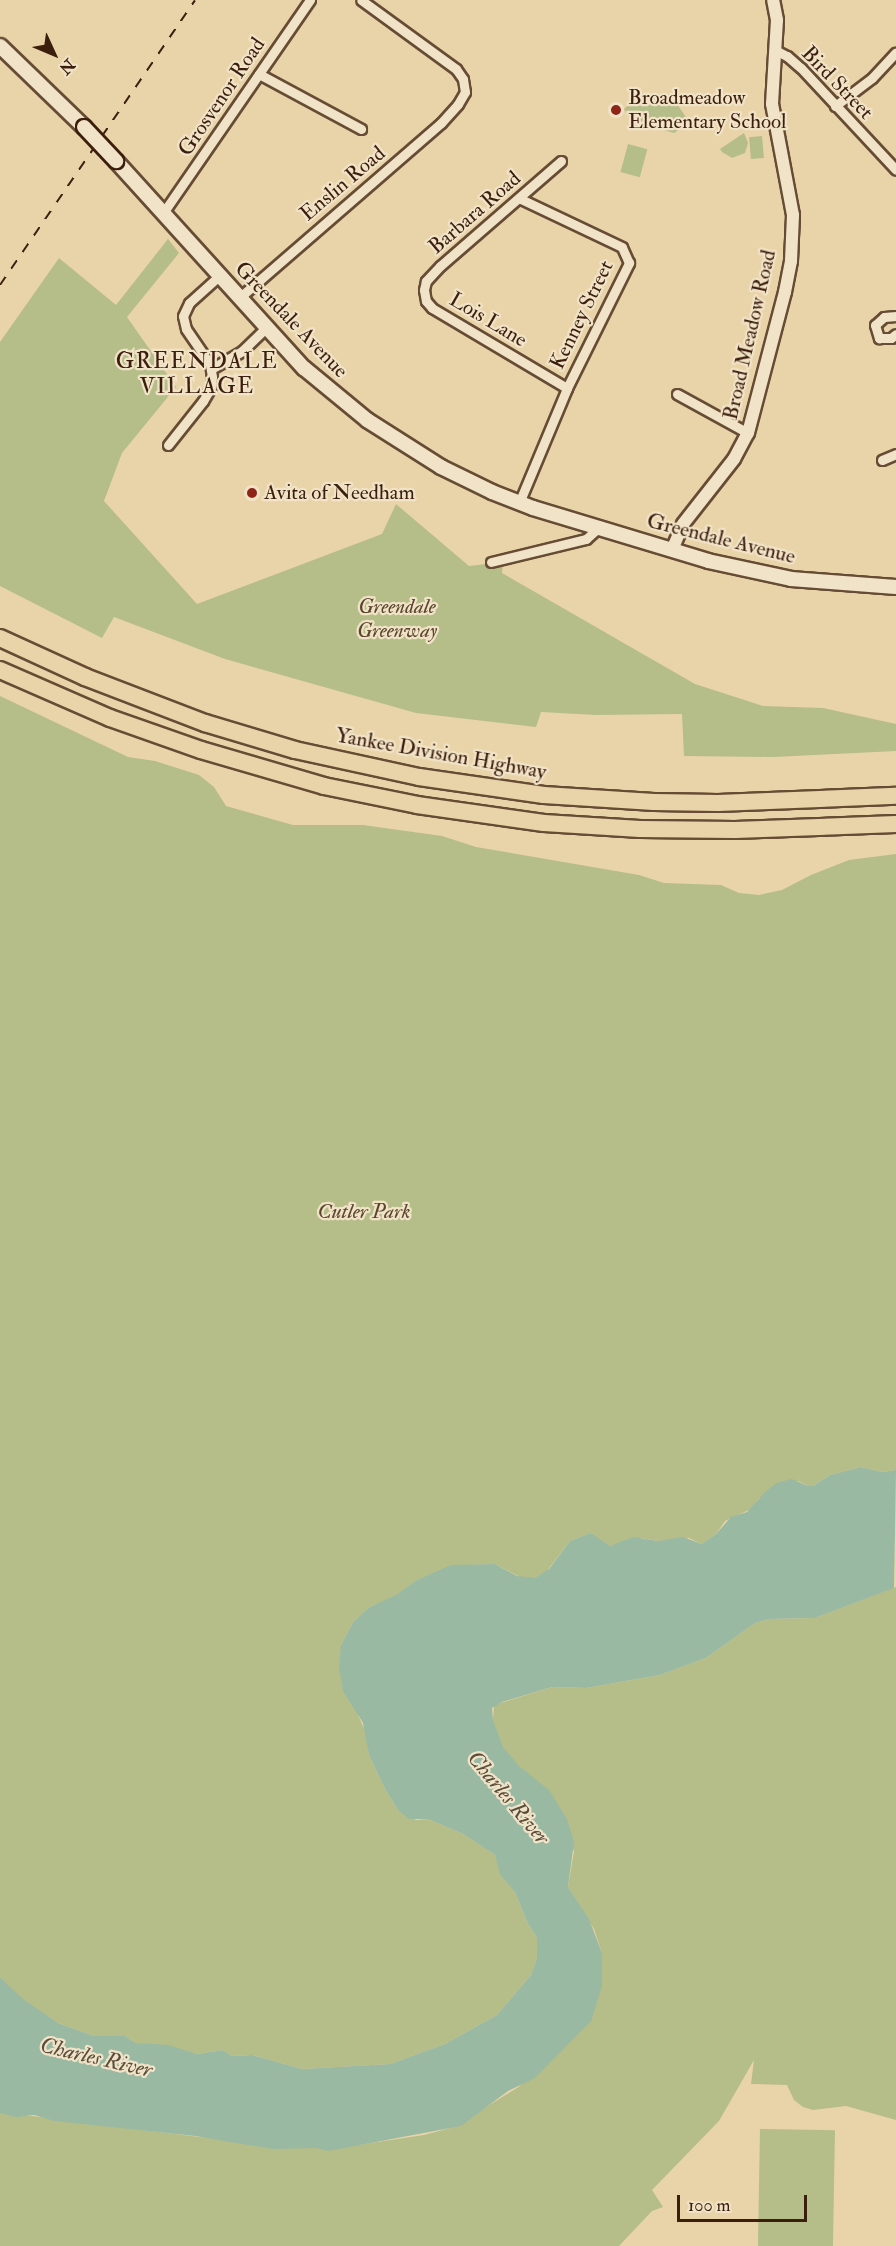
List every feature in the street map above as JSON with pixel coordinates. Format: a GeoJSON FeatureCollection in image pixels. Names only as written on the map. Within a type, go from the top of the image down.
{"type":"FeatureCollection","features":[{"type":"Feature","properties":{"kind":"highway","name":"Yankee Division Highway"},"geometry":{"type":"LineString","coordinates":[[0,638],[85,677],[205,723],[295,750],[419,777],[544,795],[654,802],[718,803],[896,795]]}},
{"type":"Feature","properties":{"kind":"highway"},"geometry":{"type":"LineString","coordinates":[[0,670],[110,718],[201,750],[324,786],[417,805],[544,823],[640,830],[735,831],[896,824]]}},
{"type":"Feature","properties":{"kind":"main road","name":"Greendale Avenue"},"geometry":{"type":"LineString","coordinates":[[0,46],[84,127],[266,328],[314,377],[380,429],[441,467],[519,504],[672,550],[791,579],[896,587]]}},
{"type":"Feature","properties":{"kind":"street","name":"Grosvenor Road"},"geometry":{"type":"LineString","coordinates":[[162,213],[310,0]]}},
{"type":"Feature","properties":{"kind":"street","name":"Enslin Road"},"geometry":{"type":"LineString","coordinates":[[239,298],[441,123],[458,104],[465,92],[463,79],[456,69],[361,0]]}},
{"type":"Feature","properties":{"kind":"street","name":"Broad Meadow Road"},"geometry":{"type":"LineString","coordinates":[[672,550],[683,524],[734,459],[748,433],[761,390],[790,261],[793,215],[772,104],[777,20],[773,0]]}},
{"type":"Feature","properties":{"kind":"street","name":"Bird Street"},"geometry":{"type":"LineString","coordinates":[[775,50],[801,68],[896,170]]}},
{"type":"Feature","properties":{"kind":"street"},"geometry":{"type":"LineString","coordinates":[[835,106],[872,78],[896,52]]}},
{"type":"Feature","properties":{"kind":"street"},"geometry":{"type":"LineString","coordinates":[[259,74],[361,129]]}},
{"type":"Feature","properties":{"kind":"street","name":"Barbara Road"},"geometry":{"type":"LineString","coordinates":[[425,298],[426,280],[561,161]]}},
{"type":"Feature","properties":{"kind":"street","name":"Kenney Street"},"geometry":{"type":"LineString","coordinates":[[519,504],[567,388],[629,263],[622,247],[520,199]]}},
{"type":"Feature","properties":{"kind":"street"},"geometry":{"type":"LineString","coordinates":[[168,445],[209,392],[211,369],[186,329],[183,316],[189,303],[219,276]]}},
{"type":"Feature","properties":{"kind":"street","name":"Lois Lane"},"geometry":{"type":"LineString","coordinates":[[425,298],[432,308],[567,388]]}},
{"type":"Feature","properties":{"kind":"street"},"geometry":{"type":"LineString","coordinates":[[896,316],[884,317],[875,325],[879,338],[891,338],[896,334]]}},
{"type":"Feature","properties":{"kind":"street"},"geometry":{"type":"LineString","coordinates":[[211,369],[242,351],[266,328]]}},
{"type":"Feature","properties":{"kind":"street"},"geometry":{"type":"LineString","coordinates":[[677,394],[748,433]]}},
{"type":"Feature","properties":{"kind":"street"},"geometry":{"type":"LineString","coordinates":[[882,460],[896,454]]}},
{"type":"Feature","properties":{"kind":"street"},"geometry":{"type":"LineString","coordinates":[[491,561],[586,539],[597,529]]}},
{"type":"Feature","properties":{"kind":"green space"},"geometry":{"type":"Polygon","coordinates":[[[658,96],[677,104],[690,123],[674,133],[653,127],[636,127],[624,109],[635,100],[658,96]]]}},
{"type":"Feature","properties":{"kind":"green space"},"geometry":{"type":"Polygon","coordinates":[[[744,133],[748,143],[745,153],[732,158],[722,152],[720,149],[744,133]]]}},
{"type":"Feature","properties":{"kind":"green space"},"geometry":{"type":"Polygon","coordinates":[[[762,136],[764,158],[751,159],[749,137],[762,136]]]}},
{"type":"Feature","properties":{"kind":"green space"},"geometry":{"type":"Polygon","coordinates":[[[628,144],[647,149],[640,177],[620,172],[628,144]]]}},
{"type":"Feature","properties":{"kind":"green space","name":"Greendale Greenway"},"geometry":{"type":"Polygon","coordinates":[[[168,239],[179,253],[127,317],[176,387],[122,453],[104,501],[197,604],[382,534],[396,504],[469,566],[503,562],[502,573],[695,684],[763,706],[823,708],[896,724],[896,751],[774,757],[684,756],[682,714],[596,715],[541,712],[536,727],[416,713],[225,659],[114,617],[102,638],[0,586],[0,342],[59,258],[116,305],[168,239]]]}},
{"type":"Feature","properties":{"kind":"green space","name":"Cutler Park"},"geometry":{"type":"Polygon","coordinates":[[[0,696],[128,757],[155,761],[199,775],[214,787],[226,806],[293,825],[363,825],[442,836],[476,847],[639,875],[664,883],[721,885],[739,893],[759,895],[782,890],[811,875],[849,860],[896,854],[896,1470],[882,1472],[861,1467],[830,1475],[813,1486],[798,1481],[759,1498],[751,1509],[725,1521],[716,1534],[702,1544],[689,1538],[658,1541],[641,1538],[610,1546],[588,1534],[570,1541],[546,1572],[535,1578],[522,1578],[495,1564],[467,1565],[432,1574],[415,1581],[398,1595],[368,1608],[353,1622],[341,1645],[358,1715],[366,1733],[369,1755],[385,1789],[398,1810],[416,1820],[428,1819],[463,1834],[495,1855],[499,1867],[515,1892],[527,1922],[537,1938],[537,1958],[531,1975],[497,2015],[445,2044],[390,2064],[302,2069],[252,2055],[232,2056],[223,2050],[197,2054],[136,2043],[125,2036],[94,2036],[58,2023],[23,2000],[0,1977],[0,696]]]}},
{"type":"Feature","properties":{"kind":"green space"},"geometry":{"type":"Polygon","coordinates":[[[896,1587],[896,2120],[846,2106],[813,2110],[803,2107],[794,2100],[787,2085],[751,2084],[754,2060],[719,2121],[652,2190],[663,2207],[652,2211],[619,2246],[0,2246],[0,2112],[199,2137],[337,2148],[424,2135],[454,2127],[520,2086],[602,1953],[594,1929],[568,1887],[574,1851],[500,1744],[493,1720],[494,1705],[552,1687],[586,1688],[660,1675],[706,1658],[755,1623],[769,1619],[815,1618],[896,1587]]]}},
{"type":"Feature","properties":{"kind":"green space"},"geometry":{"type":"Polygon","coordinates":[[[760,2129],[835,2130],[833,2246],[758,2246],[760,2129]]]}},
{"type":"Feature","properties":{"kind":"water","name":"Charles River"},"geometry":{"type":"Polygon","coordinates":[[[861,1467],[882,1472],[896,1470],[894,1588],[815,1618],[769,1619],[755,1623],[706,1658],[660,1675],[586,1688],[552,1687],[502,1702],[492,1708],[493,1720],[503,1747],[519,1766],[549,1790],[567,1819],[574,1842],[568,1887],[589,1919],[602,1953],[602,1986],[591,2021],[535,2078],[508,2091],[461,2126],[328,2151],[316,2148],[273,2149],[195,2136],[55,2121],[34,2115],[16,2117],[0,2113],[0,1977],[23,1999],[58,2023],[94,2036],[125,2036],[136,2043],[168,2045],[197,2054],[223,2050],[232,2056],[252,2055],[302,2069],[390,2064],[445,2044],[497,2015],[531,1975],[537,1958],[537,1938],[527,1922],[515,1892],[500,1874],[495,1855],[463,1834],[428,1819],[409,1819],[398,1810],[385,1789],[369,1755],[363,1723],[343,1691],[339,1667],[341,1645],[353,1622],[368,1608],[398,1594],[415,1581],[451,1565],[495,1564],[517,1576],[535,1578],[549,1569],[570,1541],[588,1534],[592,1534],[610,1546],[634,1537],[658,1541],[683,1537],[702,1544],[716,1534],[731,1517],[747,1512],[765,1492],[777,1483],[792,1479],[813,1486],[830,1475],[861,1467]]]}},
{"type":"Feature","properties":{"kind":"railway"},"geometry":{"type":"LineString","coordinates":[[0,285],[195,0]]}},
{"type":"Feature","properties":{"kind":"place","name":"Broadmeadow Elementary School"},"geometry":{"type":"Point","coordinates":[616,110]}},
{"type":"Feature","properties":{"kind":"place","name":"Avita of Needham"},"geometry":{"type":"Point","coordinates":[252,493]}},
{"type":"Feature","properties":{"kind":"district","name":"GREENDALE VILLAGE"},"geometry":{"type":"Point","coordinates":[197,374]}}]}
